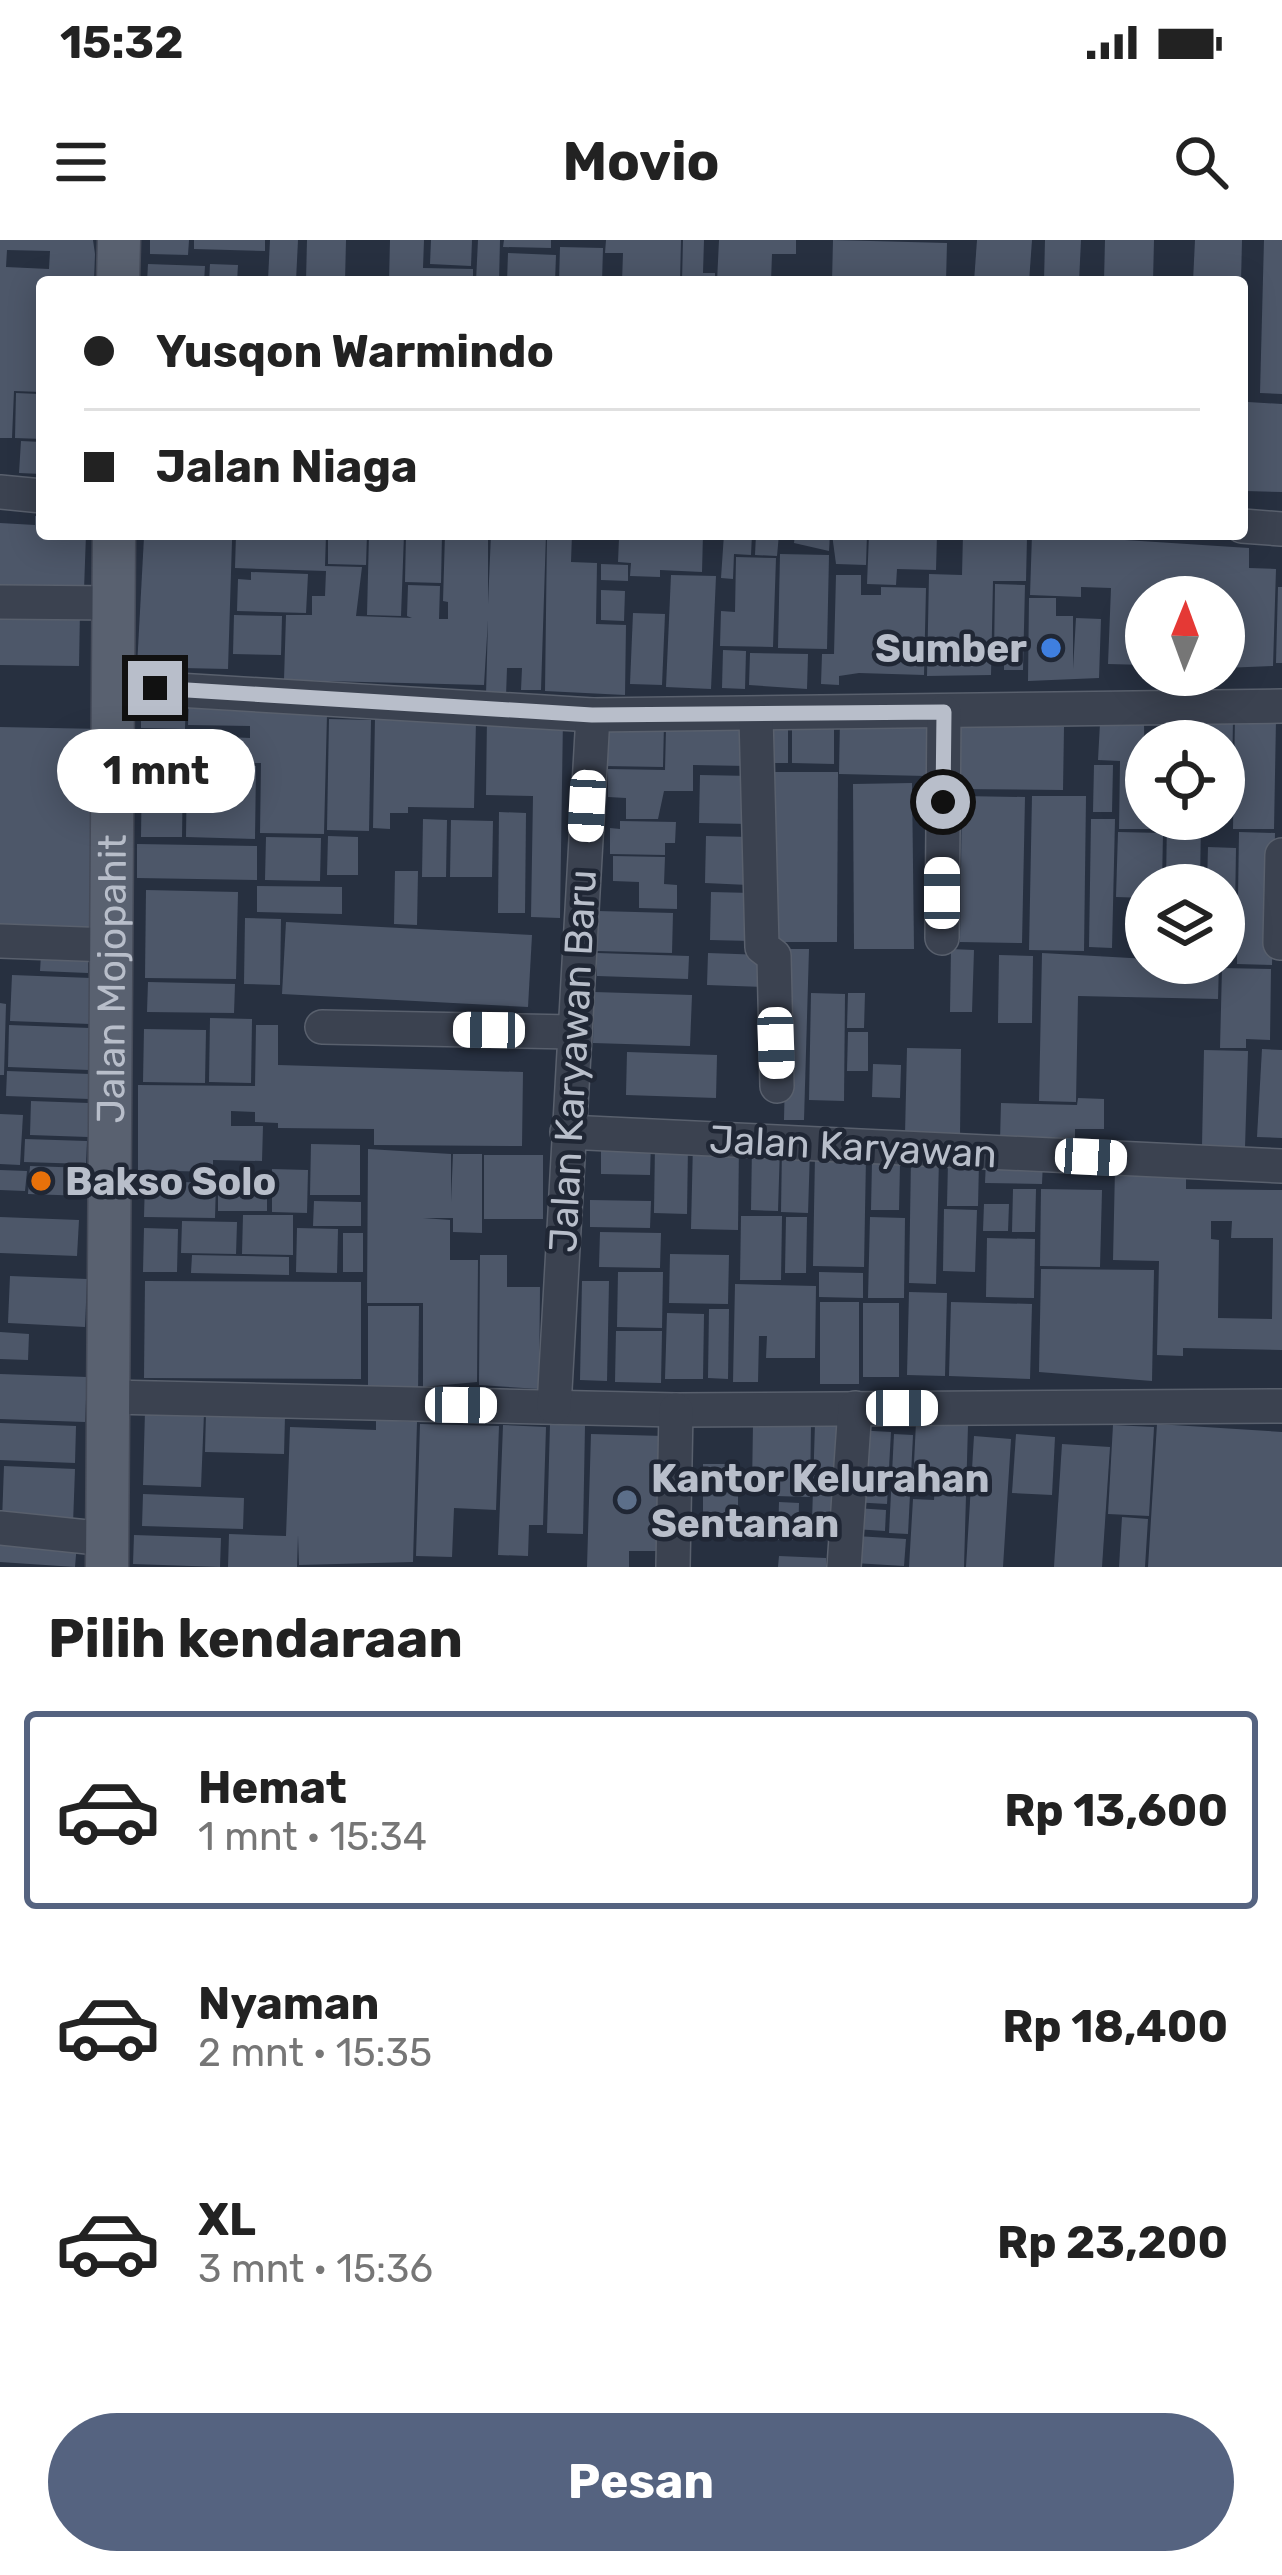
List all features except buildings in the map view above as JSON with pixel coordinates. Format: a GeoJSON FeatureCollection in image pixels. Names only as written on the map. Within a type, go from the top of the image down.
{"type":"FeatureCollection","features":[{"type":"Feature","properties":{"kind":"main road"},"geometry":{"type":"LineString","coordinates":[[118,276],[119,240]]}},
{"type":"Feature","properties":{"kind":"main road","name":"Jalan Mojopahit"},"geometry":{"type":"LineString","coordinates":[[107,1553],[114,540]]}},
{"type":"Feature","properties":{"kind":"street"},"geometry":{"type":"LineString","coordinates":[[0,492],[36,495]]}},
{"type":"Feature","properties":{"kind":"street"},"geometry":{"type":"LineString","coordinates":[[1248,526],[1282,529]]}},
{"type":"Feature","properties":{"kind":"street"},"geometry":{"type":"LineString","coordinates":[[0,602],[112,603]]}},
{"type":"Feature","properties":{"kind":"street"},"geometry":{"type":"LineString","coordinates":[[111,686],[592,715],[1282,706]]}},
{"type":"Feature","properties":{"kind":"street"},"geometry":{"type":"LineString","coordinates":[[941,938],[944,712]]}},
{"type":"Feature","properties":{"kind":"street","name":"Jalan Karyawan Baru"},"geometry":{"type":"LineString","coordinates":[[554,1407],[592,715]]}},
{"type":"Feature","properties":{"kind":"street"},"geometry":{"type":"LineString","coordinates":[[756,716],[762,947],[774,956],[777,1086]]}},
{"type":"Feature","properties":{"kind":"street"},"geometry":{"type":"LineString","coordinates":[[1280,943],[1282,855]]}},
{"type":"Feature","properties":{"kind":"street"},"geometry":{"type":"LineString","coordinates":[[0,941],[110,945]]}},
{"type":"Feature","properties":{"kind":"street"},"geometry":{"type":"LineString","coordinates":[[322,1027],[573,1032]]}},
{"type":"Feature","properties":{"kind":"street","name":"Jalan Karyawan"},"geometry":{"type":"LineString","coordinates":[[567,1132],[1282,1166]]}},
{"type":"Feature","properties":{"kind":"street"},"geometry":{"type":"LineString","coordinates":[[110,1397],[676,1410],[1282,1406]]}},
{"type":"Feature","properties":{"kind":"street"},"geometry":{"type":"LineString","coordinates":[[844,1567],[855,1408]]}},
{"type":"Feature","properties":{"kind":"street"},"geometry":{"type":"LineString","coordinates":[[673,1566],[676,1410]]}},
{"type":"Feature","properties":{"kind":"street"},"geometry":{"type":"LineString","coordinates":[[0,1528],[107,1553]]}},
{"type":"Feature","properties":{"kind":"place","name":"Sumber"},"geometry":{"type":"Point","coordinates":[1051,648]}},
{"type":"Feature","properties":{"kind":"place","name":"Bakso Solo"},"geometry":{"type":"Point","coordinates":[41,1181]}},
{"type":"Feature","properties":{"kind":"place","name":"Kantor Kelurahan Sentanan"},"geometry":{"type":"Point","coordinates":[627,1500]}},
{"type":"Feature","properties":{"kind":"route"},"geometry":{"type":"LineString","coordinates":[[155,688],[592,715],[944,712],[943,802]]}}]}
